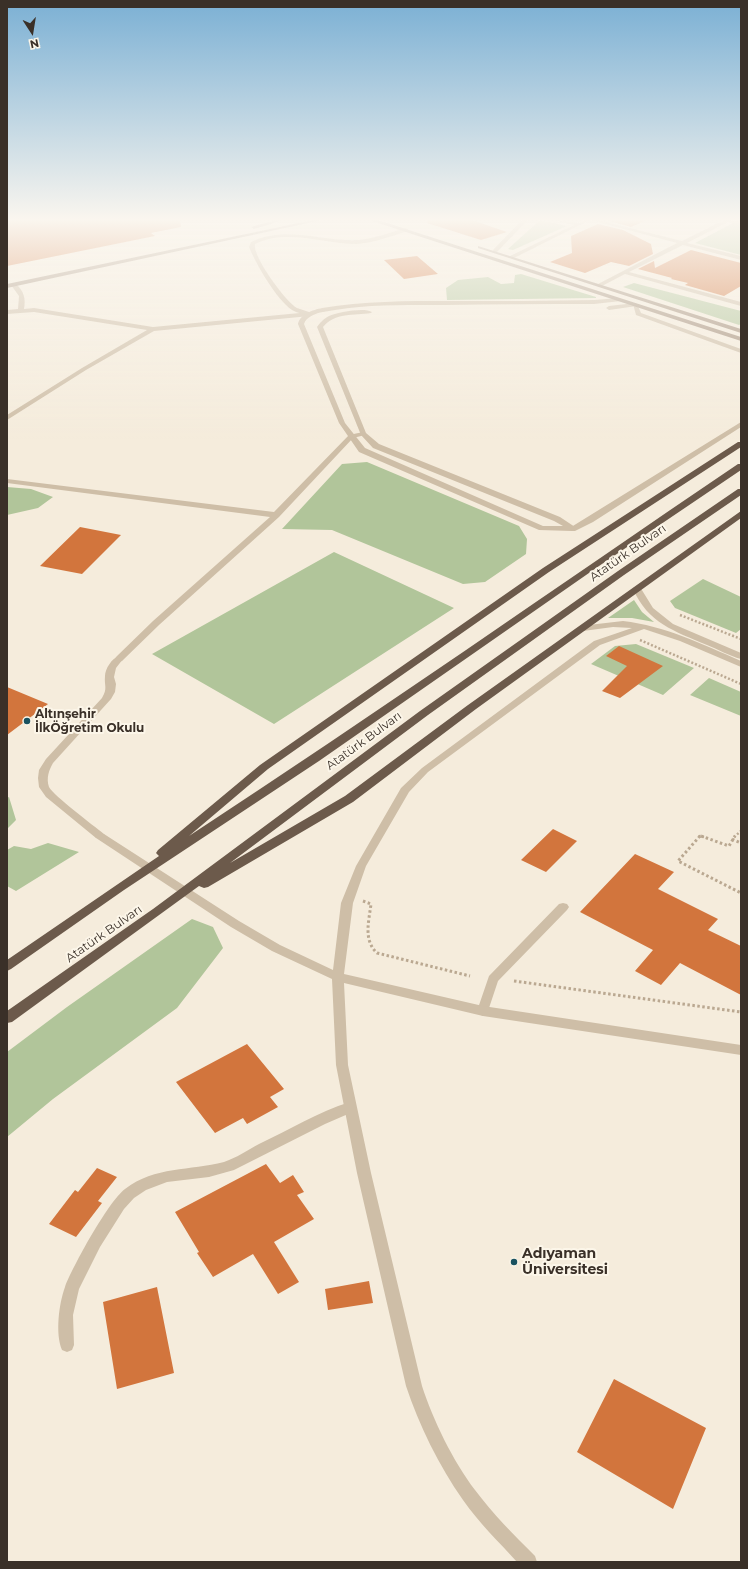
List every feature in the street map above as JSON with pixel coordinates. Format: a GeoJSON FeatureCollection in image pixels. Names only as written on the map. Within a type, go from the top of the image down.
{"type":"FeatureCollection","features":[{"type":"Feature","properties":{"kind":"highway"},"geometry":{"type":"LineString","coordinates":[[120,887],[264,767],[546,570],[741,444]]}},
{"type":"Feature","properties":{"kind":"highway","name":"Atatürk Bulvarı"},"geometry":{"type":"LineString","coordinates":[[7,966],[120,887],[315,759],[596,564],[741,466]]}},
{"type":"Feature","properties":{"kind":"highway","name":"Atatürk Bulvarı"},"geometry":{"type":"LineString","coordinates":[[7,1018],[157,912],[424,713],[621,573],[741,491]]}},
{"type":"Feature","properties":{"kind":"highway"},"geometry":{"type":"LineString","coordinates":[[157,912],[349,799],[472,707],[741,514]]}},
{"type":"Feature","properties":{"kind":"main road"},"geometry":{"type":"LineString","coordinates":[[598,293],[741,339]]}},
{"type":"Feature","properties":{"kind":"main road"},"geometry":{"type":"LineString","coordinates":[[625,293],[741,331]]}},
{"type":"Feature","properties":{"kind":"street"},"geometry":{"type":"LineString","coordinates":[[21,293],[23,302],[21,310]]}},
{"type":"Feature","properties":{"kind":"street"},"geometry":{"type":"LineString","coordinates":[[279,293],[284,300],[295,309],[310,314]]}},
{"type":"Feature","properties":{"kind":"street"},"geometry":{"type":"LineString","coordinates":[[701,293],[741,304]]}},
{"type":"Feature","properties":{"kind":"street"},"geometry":{"type":"LineString","coordinates":[[7,312],[34,310],[153,329],[310,314],[340,307],[421,303],[594,302],[619,300]]}},
{"type":"Feature","properties":{"kind":"street"},"geometry":{"type":"LineString","coordinates":[[572,529],[557,519],[376,446],[363,434],[320,327],[324,321],[332,316],[424,309],[594,309],[635,305],[638,314],[741,350]]}},
{"type":"Feature","properties":{"kind":"street"},"geometry":{"type":"LineString","coordinates":[[310,314],[302,320],[303,328],[342,422],[362,450],[542,528],[572,529],[590,520],[741,424]]}},
{"type":"Feature","properties":{"kind":"street"},"geometry":{"type":"LineString","coordinates":[[7,418],[84,369],[153,329]]}},
{"type":"Feature","properties":{"kind":"street"},"geometry":{"type":"LineString","coordinates":[[363,434],[351,436],[276,515],[156,623],[119,659],[112,668],[109,677],[111,684],[110,692],[106,699],[45,766],[42,779],[46,790],[50,795],[100,836],[235,924],[276,948],[338,977],[483,1011],[741,1050]]}},
{"type":"Feature","properties":{"kind":"street"},"geometry":{"type":"LineString","coordinates":[[7,481],[276,515]]}},
{"type":"Feature","properties":{"kind":"street"},"geometry":{"type":"LineString","coordinates":[[637,589],[641,599],[651,613],[660,620],[670,626],[741,656]]}},
{"type":"Feature","properties":{"kind":"street"},"geometry":{"type":"LineString","coordinates":[[583,628],[623,624],[642,627],[672,634],[741,664]]}},
{"type":"Feature","properties":{"kind":"street"},"geometry":{"type":"LineString","coordinates":[[529,1562],[497,1529],[469,1495],[443,1453],[420,1404],[414,1386],[364,1173],[342,1065],[338,977],[347,903],[350,894],[361,866],[405,790],[425,770],[597,643],[611,636],[627,633],[642,627]]}},
{"type":"Feature","properties":{"kind":"street"},"geometry":{"type":"LineString","coordinates":[[483,1011],[493,979],[563,907]]}},
{"type":"Feature","properties":{"kind":"street"},"geometry":{"type":"LineString","coordinates":[[67,1345],[66,1316],[72,1288],[95,1243],[119,1204],[129,1194],[141,1186],[166,1176],[209,1171],[229,1166],[350,1106]]}},
{"type":"Feature","properties":{"kind":"path"},"geometry":{"type":"LineString","coordinates":[[676,613],[741,639]]}},
{"type":"Feature","properties":{"kind":"path"},"geometry":{"type":"LineString","coordinates":[[627,633],[638,640],[741,684]]}},
{"type":"Feature","properties":{"kind":"path"},"geometry":{"type":"LineString","coordinates":[[741,831],[732,839],[729,846],[700,836],[678,861],[741,893]]}},
{"type":"Feature","properties":{"kind":"path"},"geometry":{"type":"LineString","coordinates":[[732,839],[741,843]]}},
{"type":"Feature","properties":{"kind":"path"},"geometry":{"type":"LineString","coordinates":[[350,894],[371,904],[368,942],[371,950],[377,953],[470,976]]}},
{"type":"Feature","properties":{"kind":"path"},"geometry":{"type":"LineString","coordinates":[[514,981],[741,1012]]}},
{"type":"Feature","properties":{"kind":"green space"},"geometry":{"type":"Polygon","coordinates":[[[446,293],[584,293],[596,297],[596,298],[447,300],[446,293]]]}},
{"type":"Feature","properties":{"kind":"green space"},"geometry":{"type":"Polygon","coordinates":[[[642,293],[673,293],[741,311],[741,324],[739,325],[642,293]]]}},
{"type":"Feature","properties":{"kind":"green space"},"geometry":{"type":"Polygon","coordinates":[[[367,462],[519,526],[527,539],[526,554],[485,582],[463,584],[332,530],[282,529],[342,464],[367,462]]]}},
{"type":"Feature","properties":{"kind":"green space"},"geometry":{"type":"Polygon","coordinates":[[[7,487],[31,489],[53,497],[38,508],[7,515],[7,487]]]}},
{"type":"Feature","properties":{"kind":"green space"},"geometry":{"type":"Polygon","coordinates":[[[334,552],[454,608],[274,724],[152,654],[334,552]]]}},
{"type":"Feature","properties":{"kind":"green space"},"geometry":{"type":"Polygon","coordinates":[[[703,579],[741,597],[741,629],[736,633],[675,608],[670,601],[703,579]]]}},
{"type":"Feature","properties":{"kind":"green space"},"geometry":{"type":"Polygon","coordinates":[[[634,600],[642,612],[654,622],[632,618],[608,618],[634,600]]]}},
{"type":"Feature","properties":{"kind":"green space"},"geometry":{"type":"Polygon","coordinates":[[[636,644],[694,668],[663,695],[591,664],[615,646],[636,644]]]}},
{"type":"Feature","properties":{"kind":"green space"},"geometry":{"type":"Polygon","coordinates":[[[709,678],[741,692],[741,716],[690,695],[709,678]]]}},
{"type":"Feature","properties":{"kind":"green space"},"geometry":{"type":"Polygon","coordinates":[[[9,797],[16,820],[7,829],[7,798],[9,797]]]}},
{"type":"Feature","properties":{"kind":"green space"},"geometry":{"type":"Polygon","coordinates":[[[48,843],[79,852],[16,891],[7,886],[7,850],[14,846],[31,849],[48,843]]]}},
{"type":"Feature","properties":{"kind":"green space"},"geometry":{"type":"Polygon","coordinates":[[[192,919],[213,927],[223,948],[177,1008],[53,1099],[7,1137],[7,1052],[67,1007],[192,919]]]}},
{"type":"Feature","properties":{"kind":"building"},"geometry":{"type":"Polygon","coordinates":[[[714,293],[729,293],[724,296],[714,293]]]}},
{"type":"Feature","properties":{"kind":"building"},"geometry":{"type":"Polygon","coordinates":[[[80,527],[121,535],[82,574],[40,566],[80,527]]]}},
{"type":"Feature","properties":{"kind":"building"},"geometry":{"type":"Polygon","coordinates":[[[619,646],[663,666],[620,698],[602,691],[627,666],[606,656],[619,646]]]}},
{"type":"Feature","properties":{"kind":"building"},"geometry":{"type":"Polygon","coordinates":[[[7,687],[48,704],[7,735],[7,687]]]}},
{"type":"Feature","properties":{"kind":"building"},"geometry":{"type":"Polygon","coordinates":[[[553,829],[577,841],[546,872],[521,860],[553,829]]]}},
{"type":"Feature","properties":{"kind":"building"},"geometry":{"type":"Polygon","coordinates":[[[635,854],[674,872],[658,889],[718,919],[708,930],[741,946],[741,995],[680,963],[661,985],[635,971],[653,950],[580,912],[635,854]]]}},
{"type":"Feature","properties":{"kind":"building"},"geometry":{"type":"Polygon","coordinates":[[[247,1044],[284,1089],[270,1097],[278,1107],[247,1124],[243,1118],[215,1133],[176,1082],[247,1044]]]}},
{"type":"Feature","properties":{"kind":"building"},"geometry":{"type":"Polygon","coordinates":[[[266,1164],[280,1183],[293,1175],[304,1192],[297,1195],[314,1219],[274,1242],[299,1282],[278,1294],[253,1254],[213,1277],[197,1253],[199,1252],[175,1212],[266,1164]]]}},
{"type":"Feature","properties":{"kind":"building"},"geometry":{"type":"Polygon","coordinates":[[[97,1168],[117,1177],[98,1201],[102,1203],[76,1237],[49,1224],[75,1190],[78,1192],[97,1168]]]}},
{"type":"Feature","properties":{"kind":"building"},"geometry":{"type":"Polygon","coordinates":[[[369,1281],[373,1303],[328,1310],[325,1289],[369,1281]]]}},
{"type":"Feature","properties":{"kind":"building"},"geometry":{"type":"Polygon","coordinates":[[[157,1287],[174,1373],[117,1389],[103,1302],[157,1287]]]}},
{"type":"Feature","properties":{"kind":"building"},"geometry":{"type":"Polygon","coordinates":[[[614,1379],[706,1428],[673,1509],[577,1452],[614,1379]]]}},
{"type":"Feature","properties":{"kind":"place","name":"Altınşehir İlkÖğretim Okulu"},"geometry":{"type":"Point","coordinates":[27,721]}},
{"type":"Feature","properties":{"kind":"place","name":"Adıyaman Üniversitesi"},"geometry":{"type":"Point","coordinates":[514,1262]}}]}
